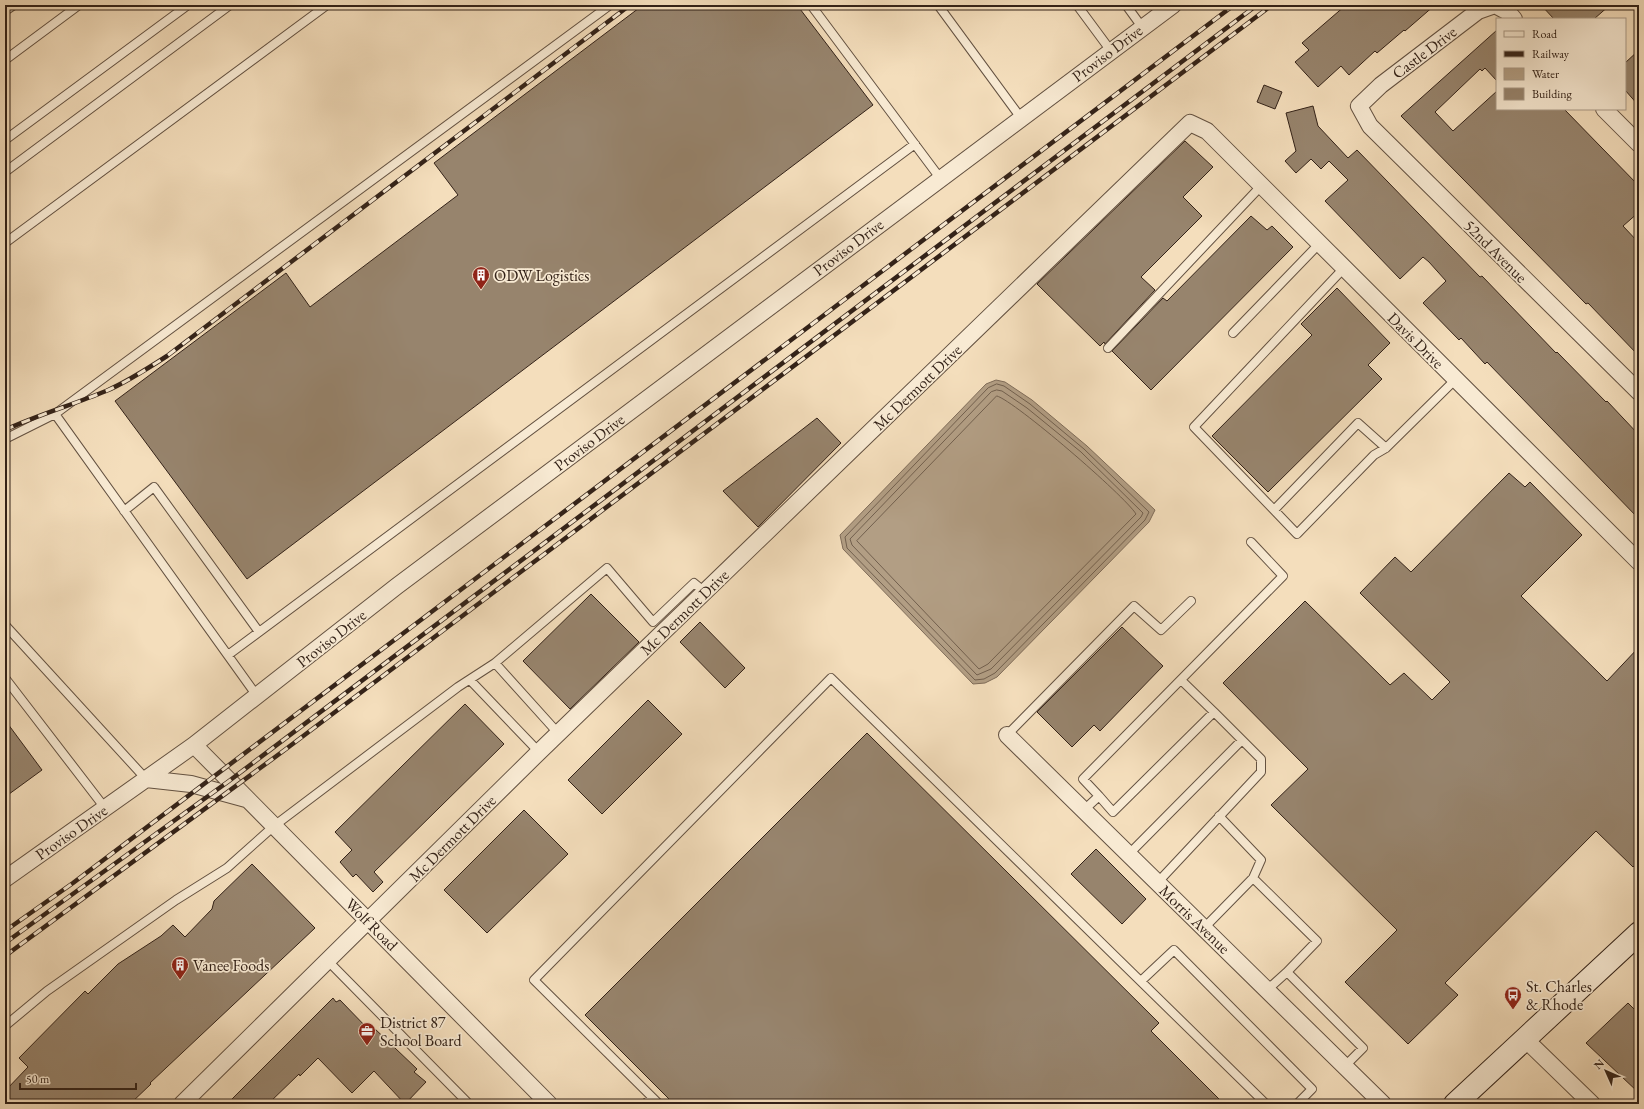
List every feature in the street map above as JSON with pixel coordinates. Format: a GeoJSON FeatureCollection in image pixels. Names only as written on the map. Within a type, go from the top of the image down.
{"type":"FeatureCollection","features":[{"type":"Feature","properties":{"kind":"main road"},"geometry":{"type":"LineString","coordinates":[[1454,1104],[1639,933]]}},
{"type":"Feature","properties":{"kind":"street","name":"Proviso Drive"},"geometry":{"type":"LineString","coordinates":[[5,879],[194,745],[397,586],[1173,5]]}},
{"type":"Feature","properties":{"kind":"street"},"geometry":{"type":"LineString","coordinates":[[1494,5],[1508,12],[1513,18]]}},
{"type":"Feature","properties":{"kind":"street","name":"Castle Drive"},"geometry":{"type":"LineString","coordinates":[[1359,106],[1381,85],[1478,11],[1494,5]]}},
{"type":"Feature","properties":{"kind":"street","name":"52nd Avenue"},"geometry":{"type":"LineString","coordinates":[[1359,106],[1370,126],[1639,392]]}},
{"type":"Feature","properties":{"kind":"street"},"geometry":{"type":"LineString","coordinates":[[1605,110],[1639,144]]}},
{"type":"Feature","properties":{"kind":"street","name":"Davis Drive"},"geometry":{"type":"LineString","coordinates":[[1190,123],[1207,131],[1639,562]]}},
{"type":"Feature","properties":{"kind":"street","name":"Mc Dermott Drive"},"geometry":{"type":"LineString","coordinates":[[182,1104],[558,733],[1190,123]]}},
{"type":"Feature","properties":{"kind":"street","name":"Morris Avenue"},"geometry":{"type":"LineString","coordinates":[[1007,734],[1383,1104]]}},
{"type":"Feature","properties":{"kind":"street","name":"Wolf Road"},"geometry":{"type":"LineString","coordinates":[[194,745],[550,1104]]}},
{"type":"Feature","properties":{"kind":"street"},"geometry":{"type":"LineString","coordinates":[[146,779],[191,784],[247,799]]}},
{"type":"Feature","properties":{"kind":"street"},"geometry":{"type":"LineString","coordinates":[[1525,1039],[1592,1104]]}},
{"type":"Feature","properties":{"kind":"lane"},"geometry":{"type":"LineString","coordinates":[[5,11],[14,5]]}},
{"type":"Feature","properties":{"kind":"lane"},"geometry":{"type":"LineString","coordinates":[[5,60],[79,5]]}},
{"type":"Feature","properties":{"kind":"lane"},"geometry":{"type":"LineString","coordinates":[[5,140],[188,5]]}},
{"type":"Feature","properties":{"kind":"lane"},"geometry":{"type":"LineString","coordinates":[[5,172],[230,5]]}},
{"type":"Feature","properties":{"kind":"lane"},"geometry":{"type":"LineString","coordinates":[[5,243],[327,5]]}},
{"type":"Feature","properties":{"kind":"lane"},"geometry":{"type":"LineString","coordinates":[[5,439],[55,414],[610,5]]}},
{"type":"Feature","properties":{"kind":"lane"},"geometry":{"type":"LineString","coordinates":[[811,5],[940,178]]}},
{"type":"Feature","properties":{"kind":"lane"},"geometry":{"type":"LineString","coordinates":[[938,5],[1021,118]]}},
{"type":"Feature","properties":{"kind":"lane"},"geometry":{"type":"LineString","coordinates":[[1077,5],[1111,50]]}},
{"type":"Feature","properties":{"kind":"lane"},"geometry":{"type":"LineString","coordinates":[[1126,5],[1142,27]]}},
{"type":"Feature","properties":{"kind":"lane"},"geometry":{"type":"LineString","coordinates":[[228,655],[915,144]]}},
{"type":"Feature","properties":{"kind":"lane"},"geometry":{"type":"LineString","coordinates":[[1108,348],[1262,186]]}},
{"type":"Feature","properties":{"kind":"lane"},"geometry":{"type":"LineString","coordinates":[[1234,333],[1320,243]]}},
{"type":"Feature","properties":{"kind":"lane"},"geometry":{"type":"LineString","coordinates":[[1344,268],[1194,428],[1297,534],[1374,455],[1386,448],[1456,379]]}},
{"type":"Feature","properties":{"kind":"lane"},"geometry":{"type":"LineString","coordinates":[[55,414],[257,696]]}},
{"type":"Feature","properties":{"kind":"lane"},"geometry":{"type":"LineString","coordinates":[[1274,510],[1358,423],[1386,448]]}},
{"type":"Feature","properties":{"kind":"lane"},"geometry":{"type":"LineString","coordinates":[[124,511],[154,487],[259,632]]}},
{"type":"Feature","properties":{"kind":"lane"},"geometry":{"type":"LineString","coordinates":[[1214,712],[1113,812],[1083,779],[1283,576],[1251,542]]}},
{"type":"Feature","properties":{"kind":"lane"},"geometry":{"type":"LineString","coordinates":[[5,1026],[47,991],[170,905],[226,868],[274,826],[495,663],[607,568],[653,622],[694,583],[705,592]]}},
{"type":"Feature","properties":{"kind":"lane"},"geometry":{"type":"LineString","coordinates":[[1007,734],[1134,606],[1161,630],[1191,601]]}},
{"type":"Feature","properties":{"kind":"lane"},"geometry":{"type":"LineString","coordinates":[[5,625],[146,779]]}},
{"type":"Feature","properties":{"kind":"lane"},"geometry":{"type":"LineString","coordinates":[[495,663],[558,733]]}},
{"type":"Feature","properties":{"kind":"lane"},"geometry":{"type":"LineString","coordinates":[[5,678],[105,808]]}},
{"type":"Feature","properties":{"kind":"lane"},"geometry":{"type":"LineString","coordinates":[[659,1104],[534,980],[830,678],[1266,1104]]}},
{"type":"Feature","properties":{"kind":"lane"},"geometry":{"type":"LineString","coordinates":[[470,680],[539,752]]}},
{"type":"Feature","properties":{"kind":"lane"},"geometry":{"type":"LineString","coordinates":[[1158,882],[1261,772],[1261,759],[1181,680]]}},
{"type":"Feature","properties":{"kind":"lane"},"geometry":{"type":"LineString","coordinates":[[1129,854],[1242,740]]}},
{"type":"Feature","properties":{"kind":"lane"},"geometry":{"type":"LineString","coordinates":[[1084,810],[1099,796]]}},
{"type":"Feature","properties":{"kind":"lane"},"geometry":{"type":"LineString","coordinates":[[1204,928],[1253,878],[1261,860],[1220,816]]}},
{"type":"Feature","properties":{"kind":"lane"},"geometry":{"type":"LineString","coordinates":[[1253,878],[1317,941],[1268,990]]}},
{"type":"Feature","properties":{"kind":"lane"},"geometry":{"type":"LineString","coordinates":[[1141,981],[1174,950],[1312,1089],[1297,1104]]}},
{"type":"Feature","properties":{"kind":"lane"},"geometry":{"type":"LineString","coordinates":[[328,961],[469,1104]]}},
{"type":"Feature","properties":{"kind":"lane"},"geometry":{"type":"LineString","coordinates":[[1287,972],[1363,1048],[1345,1066]]}},
{"type":"Feature","properties":{"kind":"lane"},"geometry":{"type":"LineString","coordinates":[[645,1104],[652,1097]]}},
{"type":"Feature","properties":{"kind":"water"},"geometry":{"type":"Polygon","coordinates":[[[996,380],[1005,382],[1032,400],[1087,446],[1155,510],[1149,522],[997,677],[985,683],[973,684],[843,549],[840,535],[986,384],[996,380]]]}},
{"type":"Feature","properties":{"kind":"building","name":"ODW Logistics"},"geometry":{"type":"Polygon","coordinates":[[[643,5],[797,5],[873,105],[247,579],[115,401],[286,273],[310,307],[458,195],[434,163],[643,5]]]}},
{"type":"Feature","properties":{"kind":"building"},"geometry":{"type":"Polygon","coordinates":[[[1346,5],[1435,5],[1377,53],[1375,51],[1349,75],[1341,66],[1318,87],[1295,62],[1309,50],[1302,43],[1346,5]]]}},
{"type":"Feature","properties":{"kind":"building"},"geometry":{"type":"Polygon","coordinates":[[[1541,5],[1610,5],[1595,18],[1553,18],[1541,5]]]}},
{"type":"Feature","properties":{"kind":"building"},"geometry":{"type":"Polygon","coordinates":[[[1496,31],[1496,80],[1485,68],[1482,71],[1480,69],[1435,112],[1453,131],[1496,92],[1496,110],[1565,110],[1639,186],[1639,212],[1623,226],[1639,243],[1639,356],[1588,303],[1586,304],[1401,116],[1496,31]]]}},
{"type":"Feature","properties":{"kind":"building"},"geometry":{"type":"Polygon","coordinates":[[[1639,50],[1639,106],[1626,91],[1626,62],[1639,50]]]}},
{"type":"Feature","properties":{"kind":"building"},"geometry":{"type":"Polygon","coordinates":[[[1264,85],[1282,92],[1275,109],[1257,102],[1264,85]]]}},
{"type":"Feature","properties":{"kind":"building"},"geometry":{"type":"Polygon","coordinates":[[[1313,106],[1318,126],[1348,158],[1357,150],[1480,277],[1482,276],[1556,353],[1557,352],[1606,402],[1607,401],[1639,435],[1639,519],[1487,362],[1485,364],[1461,338],[1459,340],[1423,303],[1446,281],[1429,262],[1423,257],[1400,279],[1325,201],[1348,180],[1329,161],[1321,169],[1311,159],[1296,173],[1285,161],[1296,151],[1286,113],[1313,106]]]}},
{"type":"Feature","properties":{"kind":"building"},"geometry":{"type":"Polygon","coordinates":[[[1185,141],[1213,167],[1183,197],[1202,216],[1141,277],[1155,290],[1105,344],[1104,342],[1100,346],[1037,284],[1185,141]]]}},
{"type":"Feature","properties":{"kind":"building"},"geometry":{"type":"Polygon","coordinates":[[[1251,216],[1267,230],[1272,226],[1293,247],[1151,390],[1112,351],[1163,298],[1167,301],[1251,216]]]}},
{"type":"Feature","properties":{"kind":"building"},"geometry":{"type":"Polygon","coordinates":[[[1337,288],[1390,343],[1368,365],[1382,379],[1268,492],[1212,436],[1312,335],[1301,324],[1337,288]]]}},
{"type":"Feature","properties":{"kind":"building"},"geometry":{"type":"Polygon","coordinates":[[[817,418],[841,443],[758,527],[723,491],[817,418]]]}},
{"type":"Feature","properties":{"kind":"building"},"geometry":{"type":"Polygon","coordinates":[[[1509,473],[1525,487],[1530,482],[1582,535],[1521,596],[1607,681],[1639,647],[1639,861],[1633,867],[1596,831],[1445,983],[1458,995],[1408,1044],[1345,982],[1397,930],[1271,805],[1308,769],[1223,683],[1305,601],[1390,685],[1404,673],[1432,700],[1450,682],[1360,593],[1395,557],[1411,572],[1509,473]]]}},
{"type":"Feature","properties":{"kind":"building"},"geometry":{"type":"Polygon","coordinates":[[[591,594],[639,642],[570,709],[523,661],[591,594]]]}},
{"type":"Feature","properties":{"kind":"building"},"geometry":{"type":"Polygon","coordinates":[[[700,622],[745,668],[725,688],[680,642],[700,622]]]}},
{"type":"Feature","properties":{"kind":"building"},"geometry":{"type":"Polygon","coordinates":[[[1122,627],[1163,666],[1100,731],[1094,725],[1072,747],[1037,712],[1122,627]]]}},
{"type":"Feature","properties":{"kind":"building"},"geometry":{"type":"Polygon","coordinates":[[[648,700],[682,734],[602,814],[568,780],[648,700]]]}},
{"type":"Feature","properties":{"kind":"building"},"geometry":{"type":"Polygon","coordinates":[[[465,704],[504,744],[374,872],[383,882],[373,892],[356,874],[353,877],[340,862],[352,850],[335,832],[465,704]]]}},
{"type":"Feature","properties":{"kind":"building"},"geometry":{"type":"Polygon","coordinates":[[[5,720],[42,770],[5,797],[5,720]]]}},
{"type":"Feature","properties":{"kind":"building"},"geometry":{"type":"Polygon","coordinates":[[[867,733],[1159,1023],[1151,1031],[1224,1104],[674,1104],[585,1015],[867,733]]]}},
{"type":"Feature","properties":{"kind":"building"},"geometry":{"type":"Polygon","coordinates":[[[524,810],[568,854],[487,933],[444,890],[524,810]]]}},
{"type":"Feature","properties":{"kind":"building"},"geometry":{"type":"Polygon","coordinates":[[[1096,849],[1146,899],[1122,924],[1071,874],[1096,849]]]}},
{"type":"Feature","properties":{"kind":"building","name":"Vanee Foods"},"geometry":{"type":"Polygon","coordinates":[[[252,864],[315,928],[150,1083],[151,1084],[130,1104],[5,1104],[5,1091],[28,1067],[19,1058],[85,991],[88,994],[118,964],[161,936],[173,925],[185,937],[212,909],[214,901],[252,864]]]}},
{"type":"Feature","properties":{"kind":"building","name":"District 87 School Board"},"geometry":{"type":"Polygon","coordinates":[[[333,998],[336,1002],[340,1000],[370,1031],[373,1027],[417,1069],[414,1072],[426,1082],[405,1104],[374,1071],[352,1093],[318,1058],[268,1104],[227,1104],[333,998]]]}},
{"type":"Feature","properties":{"kind":"building"},"geometry":{"type":"Polygon","coordinates":[[[1628,1003],[1639,1014],[1639,1093],[1586,1043],[1628,1003]]]}},
{"type":"Feature","properties":{"kind":"railway"},"geometry":{"type":"LineString","coordinates":[[5,430],[114,387],[137,375],[167,356],[630,5]]}},
{"type":"Feature","properties":{"kind":"railway"},"geometry":{"type":"LineString","coordinates":[[5,931],[73,883],[1234,5]]}},
{"type":"Feature","properties":{"kind":"railway"},"geometry":{"type":"LineString","coordinates":[[5,943],[229,781],[1257,5]]}},
{"type":"Feature","properties":{"kind":"railway"},"geometry":{"type":"LineString","coordinates":[[5,956],[286,749],[1272,5]]}},
{"type":"Feature","properties":{"kind":"place","name":"ODW Logistics"},"geometry":{"type":"Point","coordinates":[481,290]}},
{"type":"Feature","properties":{"kind":"place","name":"Vanee Foods"},"geometry":{"type":"Point","coordinates":[180,980]}},
{"type":"Feature","properties":{"kind":"place","name":"St. Charles & Rhode"},"geometry":{"type":"Point","coordinates":[1513,1010]}},
{"type":"Feature","properties":{"kind":"place","name":"District 87 School Board"},"geometry":{"type":"Point","coordinates":[367,1046]}}]}
